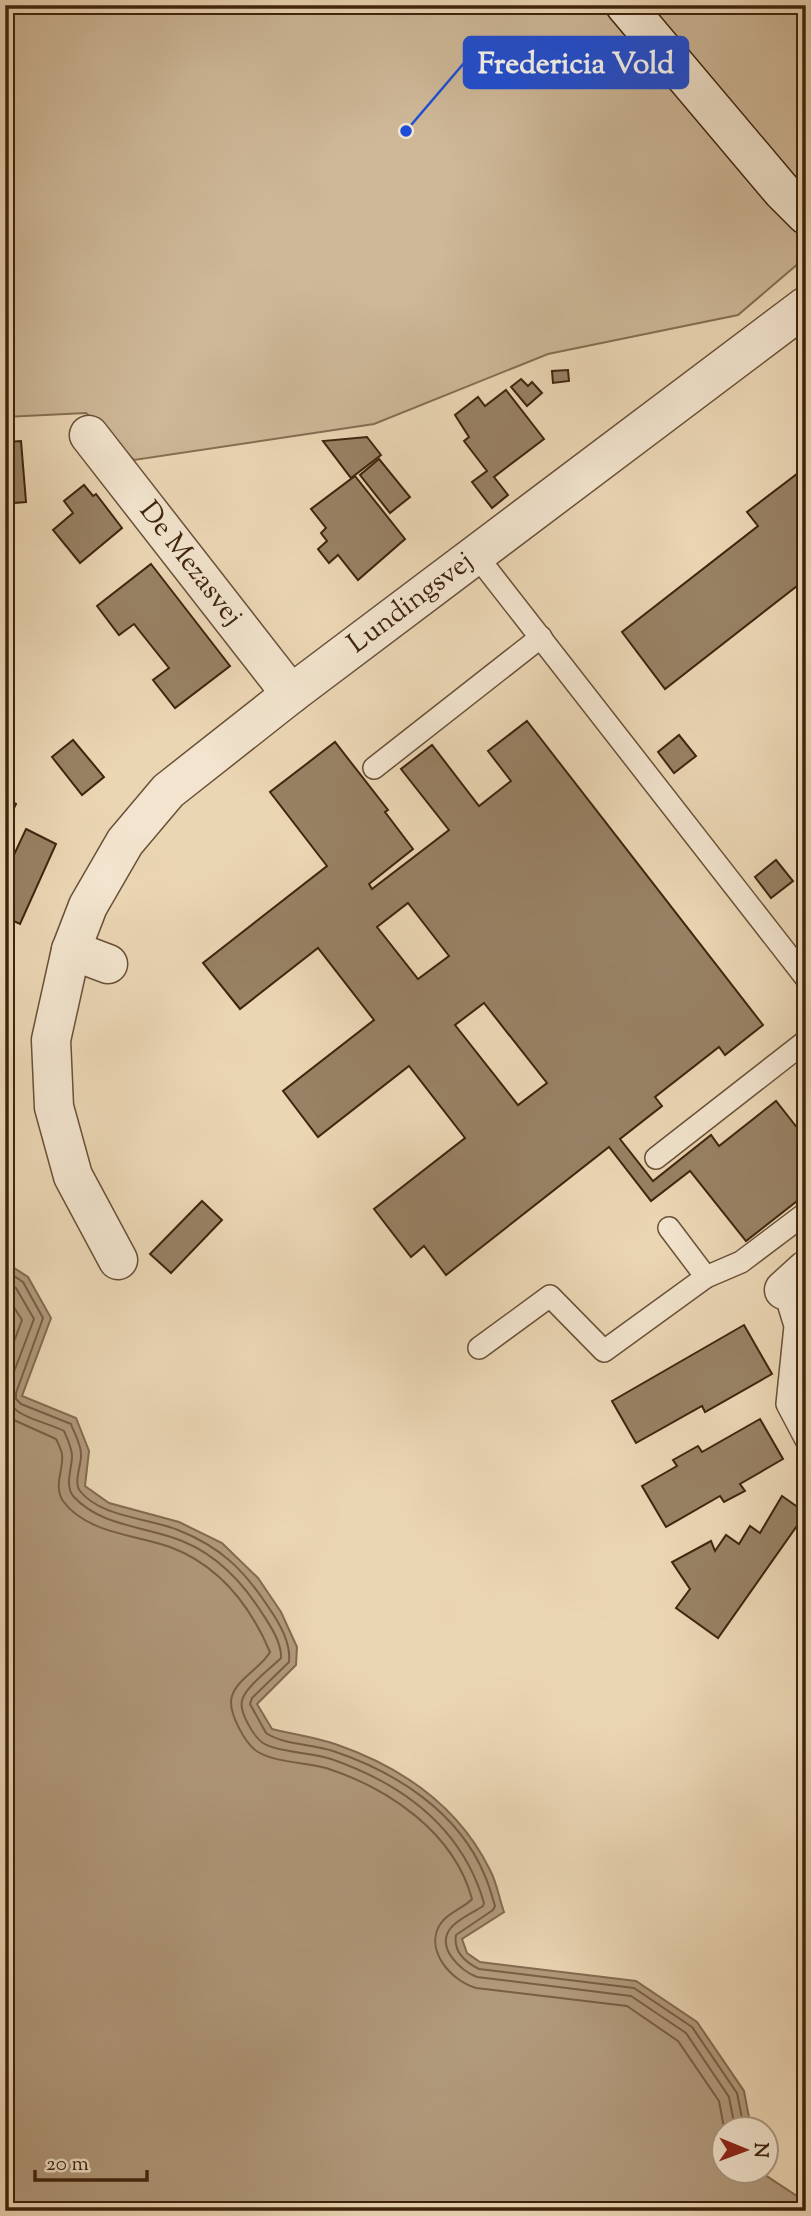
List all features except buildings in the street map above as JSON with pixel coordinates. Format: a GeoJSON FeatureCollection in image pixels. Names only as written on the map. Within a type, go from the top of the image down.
{"type":"FeatureCollection","features":[{"type":"Feature","properties":{"kind":"street"},"geometry":{"type":"LineString","coordinates":[[625,5],[782,191],[806,215]]}},
{"type":"Feature","properties":{"kind":"street","name":"Lundingsvej"},"geometry":{"type":"LineString","coordinates":[[118,1260],[73,1176],[54,1107],[51,1040],[71,950],[88,906],[125,842],[168,791],[291,694],[806,306]]}},
{"type":"Feature","properties":{"kind":"street","name":"De Mezasvej"},"geometry":{"type":"LineString","coordinates":[[89,435],[291,694]]}},
{"type":"Feature","properties":{"kind":"street"},"geometry":{"type":"LineString","coordinates":[[71,950],[108,964]]}},
{"type":"Feature","properties":{"kind":"lane"},"geometry":{"type":"LineString","coordinates":[[476,555],[806,978]]}},
{"type":"Feature","properties":{"kind":"lane"},"geometry":{"type":"LineString","coordinates":[[374,768],[541,638]]}},
{"type":"Feature","properties":{"kind":"lane"},"geometry":{"type":"LineString","coordinates":[[656,1158],[806,1041]]}},
{"type":"Feature","properties":{"kind":"lane"},"geometry":{"type":"LineString","coordinates":[[479,1348],[550,1296],[604,1351],[706,1277],[741,1262],[806,1213]]}},
{"type":"Feature","properties":{"kind":"lane"},"geometry":{"type":"LineString","coordinates":[[669,1228],[706,1277]]}},
{"type":"Feature","properties":{"kind":"lane"},"geometry":{"type":"LineString","coordinates":[[795,1280],[795,1326],[787,1404],[806,1440]]}},
{"type":"Feature","properties":{"kind":"shaded area"},"geometry":{"type":"Polygon","coordinates":[[[5,5],[806,5],[806,257],[738,315],[548,354],[374,424],[134,460],[86,413],[5,417],[5,5]]]}},
{"type":"Feature","properties":{"kind":"water"},"geometry":{"type":"Polygon","coordinates":[[[5,1262],[28,1277],[51,1318],[22,1396],[76,1418],[89,1451],[85,1486],[109,1503],[179,1522],[222,1543],[258,1578],[281,1612],[297,1647],[296,1665],[257,1704],[272,1729],[327,1742],[383,1764],[426,1791],[462,1826],[490,1870],[504,1912],[462,1939],[467,1953],[480,1962],[636,1981],[697,2022],[744,2091],[748,2114],[710,2114],[710,2184],[779,2184],[806,2202],[806,2211],[5,2211],[5,1262]]]}},
{"type":"Feature","properties":{"kind":"place","name":"Fredericia Vold"},"geometry":{"type":"Point","coordinates":[406,131]}}]}
